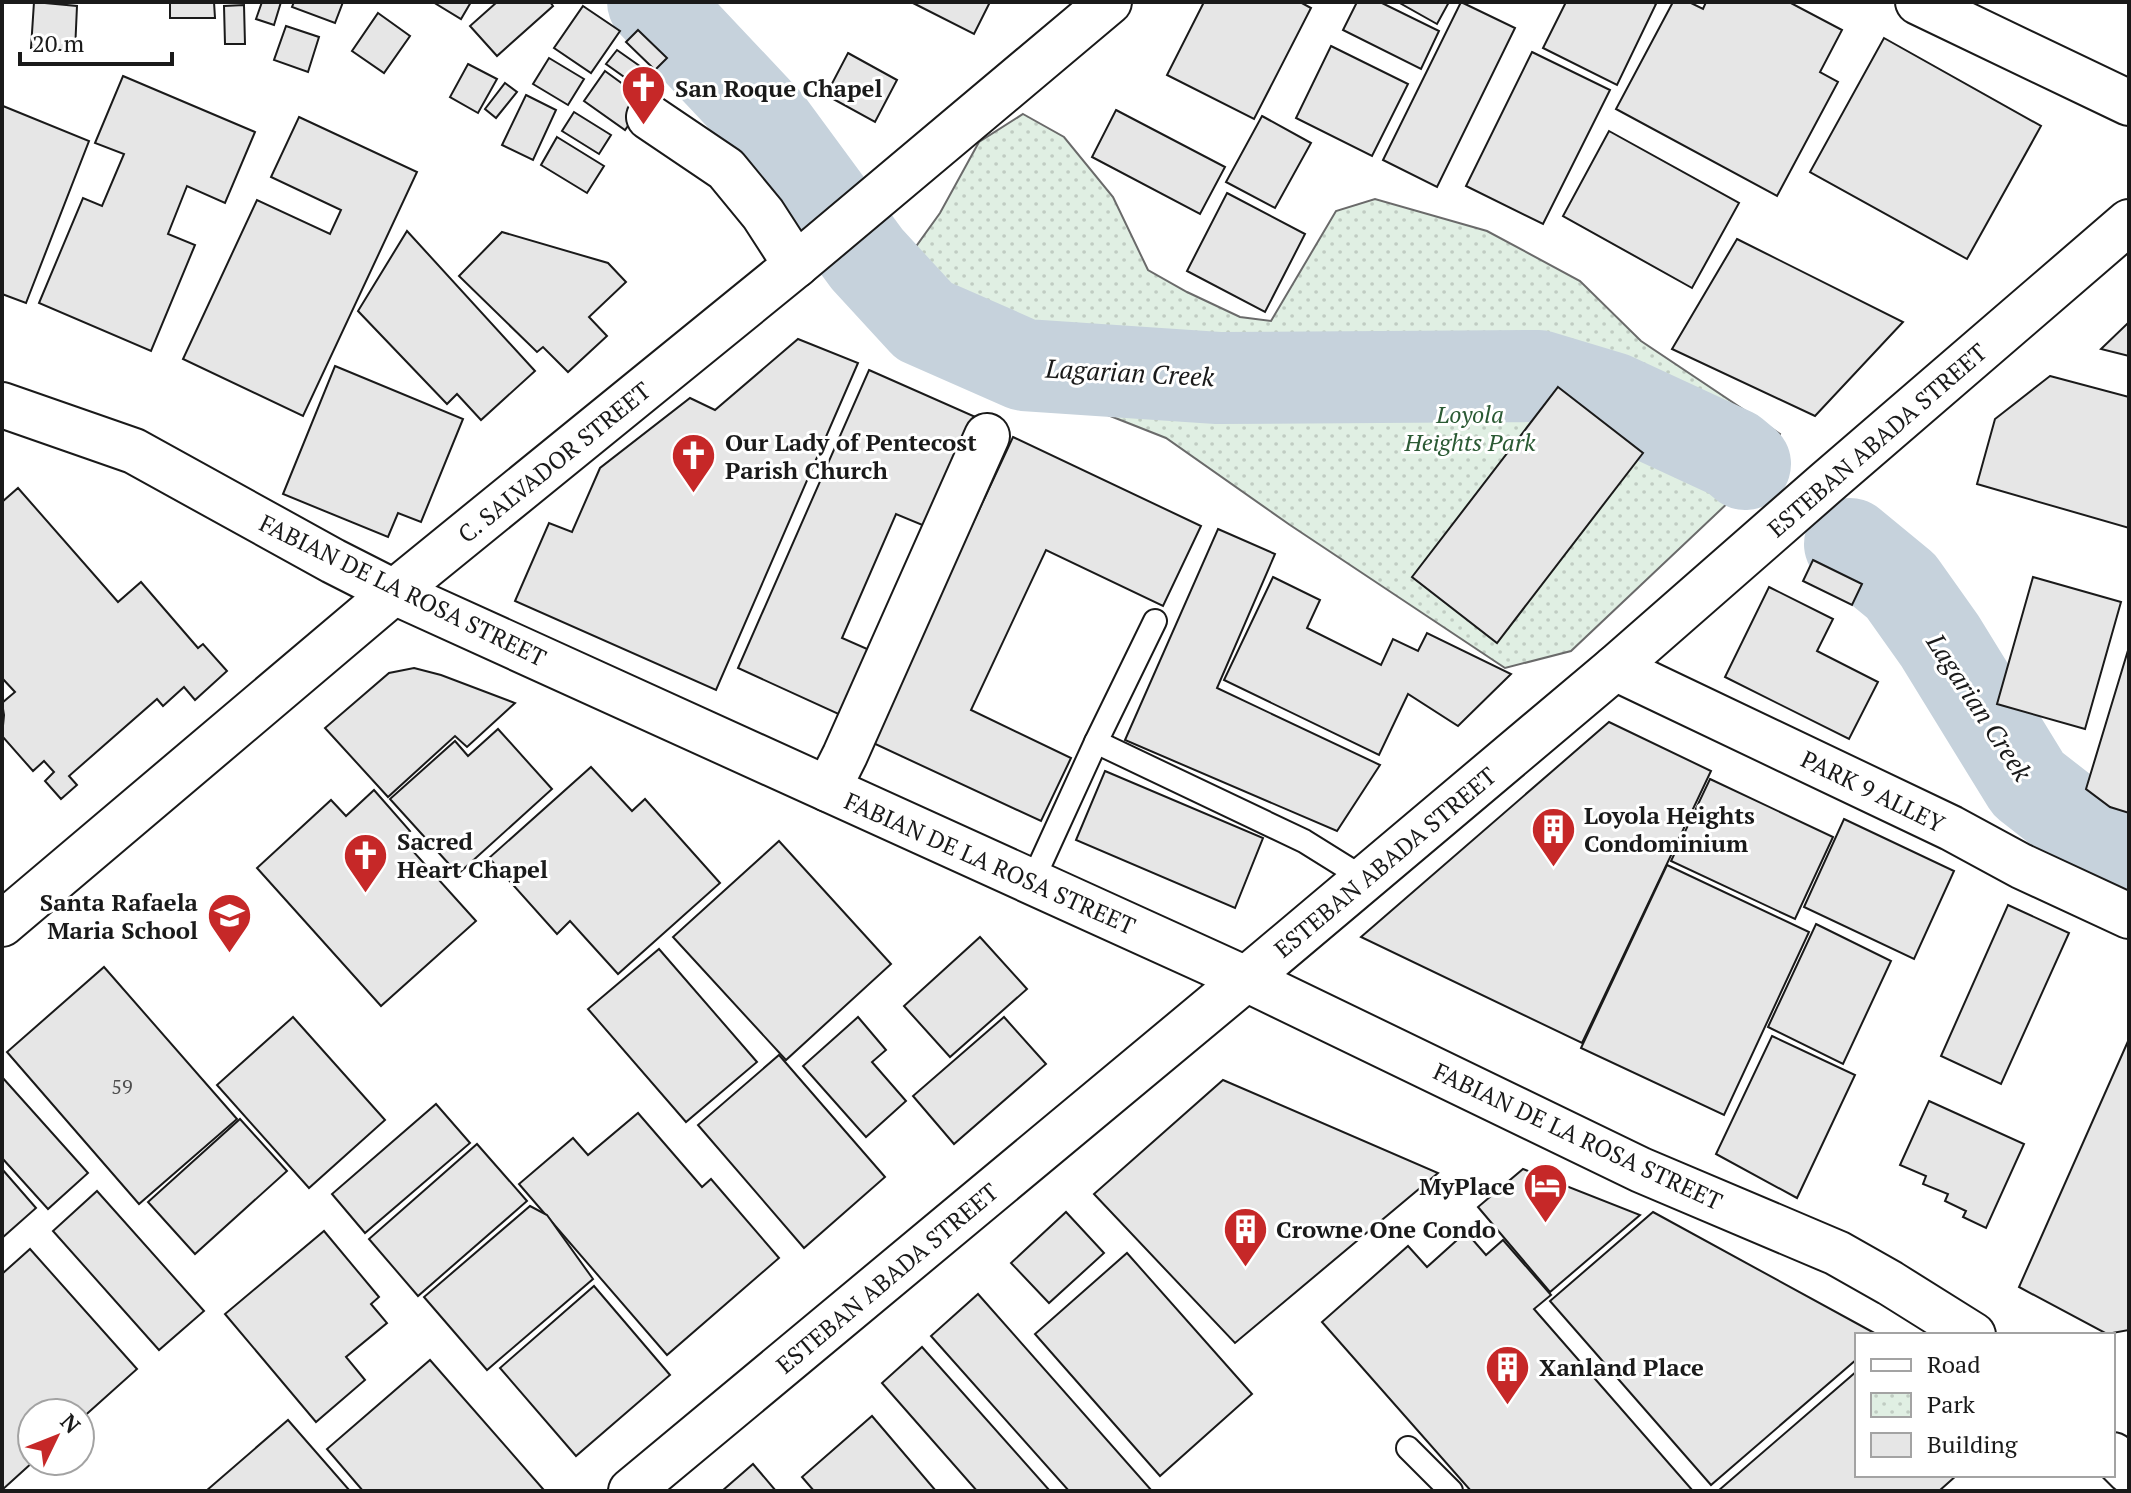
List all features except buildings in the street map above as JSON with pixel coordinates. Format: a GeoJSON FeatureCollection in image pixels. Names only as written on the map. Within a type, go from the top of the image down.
{"type":"FeatureCollection","features":[{"type":"Feature","properties":{"kind":"street","name":"C. SALVADOR STREET"},"geometry":{"type":"LineString","coordinates":[[2,924],[394,592],[796,265],[1109,2]]}},
{"type":"Feature","properties":{"kind":"street"},"geometry":{"type":"LineString","coordinates":[[1918,2],[2129,103]]}},
{"type":"Feature","properties":{"kind":"street"},"geometry":{"type":"LineString","coordinates":[[649,117],[726,169],[763,214],[796,265]]}},
{"type":"Feature","properties":{"kind":"street","name":"ESTEBAN ABADA STREET"},"geometry":{"type":"LineString","coordinates":[[631,1491],[1615,668],[2129,222]]}},
{"type":"Feature","properties":{"kind":"street","name":"FABIAN DE LA ROSA STREET"},"geometry":{"type":"LineString","coordinates":[[2,405],[134,451],[394,592],[1246,979],[1641,1170],[1837,1253],[1970,1333]]}},
{"type":"Feature","properties":{"kind":"street"},"geometry":{"type":"LineString","coordinates":[[828,789],[987,436]]}},
{"type":"Feature","properties":{"kind":"street","name":"PARK 9 ALLEY"},"geometry":{"type":"LineString","coordinates":[[1615,668],[2118,911]]}},
{"type":"Feature","properties":{"kind":"lane"},"geometry":{"type":"LineString","coordinates":[[1032,882],[1155,621]]}},
{"type":"Feature","properties":{"kind":"lane"},"geometry":{"type":"LineString","coordinates":[[1096,742],[1304,841],[1365,879]]}},
{"type":"Feature","properties":{"kind":"lane"},"geometry":{"type":"LineString","coordinates":[[1408,1448],[1451,1491]]}},
{"type":"Feature","properties":{"kind":"green space","name":"Loyola Heights Park"},"geometry":{"type":"Polygon","coordinates":[[[1023,114],[1064,137],[1113,197],[1148,270],[1240,317],[1271,321],[1336,211],[1375,199],[1487,231],[1580,281],[1641,341],[1780,434],[1769,464],[1571,651],[1505,668],[1166,438],[864,319],[940,213],[979,142],[1023,114]]]}},
{"type":"Feature","properties":{"kind":"waterway","name":"Lagarian Creek"},"geometry":{"type":"LineString","coordinates":[[653,2],[767,123],[867,259],[924,321],[1024,365],[1218,378],[1539,376],[1612,398],[1733,454],[1745,464]]}},
{"type":"Feature","properties":{"kind":"waterway","name":"Lagarian Creek"},"geometry":{"type":"LineString","coordinates":[[1850,544],[1901,586],[1940,641],[2028,784],[2087,830],[2129,846]]}},
{"type":"Feature","properties":{"kind":"place","name":"San Roque Chapel"},"geometry":{"type":"Point","coordinates":[644,127]}},
{"type":"Feature","properties":{"kind":"place","name":"Our Lady of Pentecost Parish Church"},"geometry":{"type":"Point","coordinates":[694,495]}},
{"type":"Feature","properties":{"kind":"place","name":"Loyola Heights Condominium"},"geometry":{"type":"Point","coordinates":[1553,868]}},
{"type":"Feature","properties":{"kind":"place","name":"Sacred Heart Chapel"},"geometry":{"type":"Point","coordinates":[366,894]}},
{"type":"Feature","properties":{"kind":"place","name":"Santa Rafaela Maria School"},"geometry":{"type":"Point","coordinates":[229,955]}},
{"type":"Feature","properties":{"kind":"place","name":"MyPlace"},"geometry":{"type":"Point","coordinates":[1546,1225]}},
{"type":"Feature","properties":{"kind":"place","name":"Crowne One Condo"},"geometry":{"type":"Point","coordinates":[1245,1268]}},
{"type":"Feature","properties":{"kind":"place","name":"Xanland Place"},"geometry":{"type":"Point","coordinates":[1508,1406]}}]}
